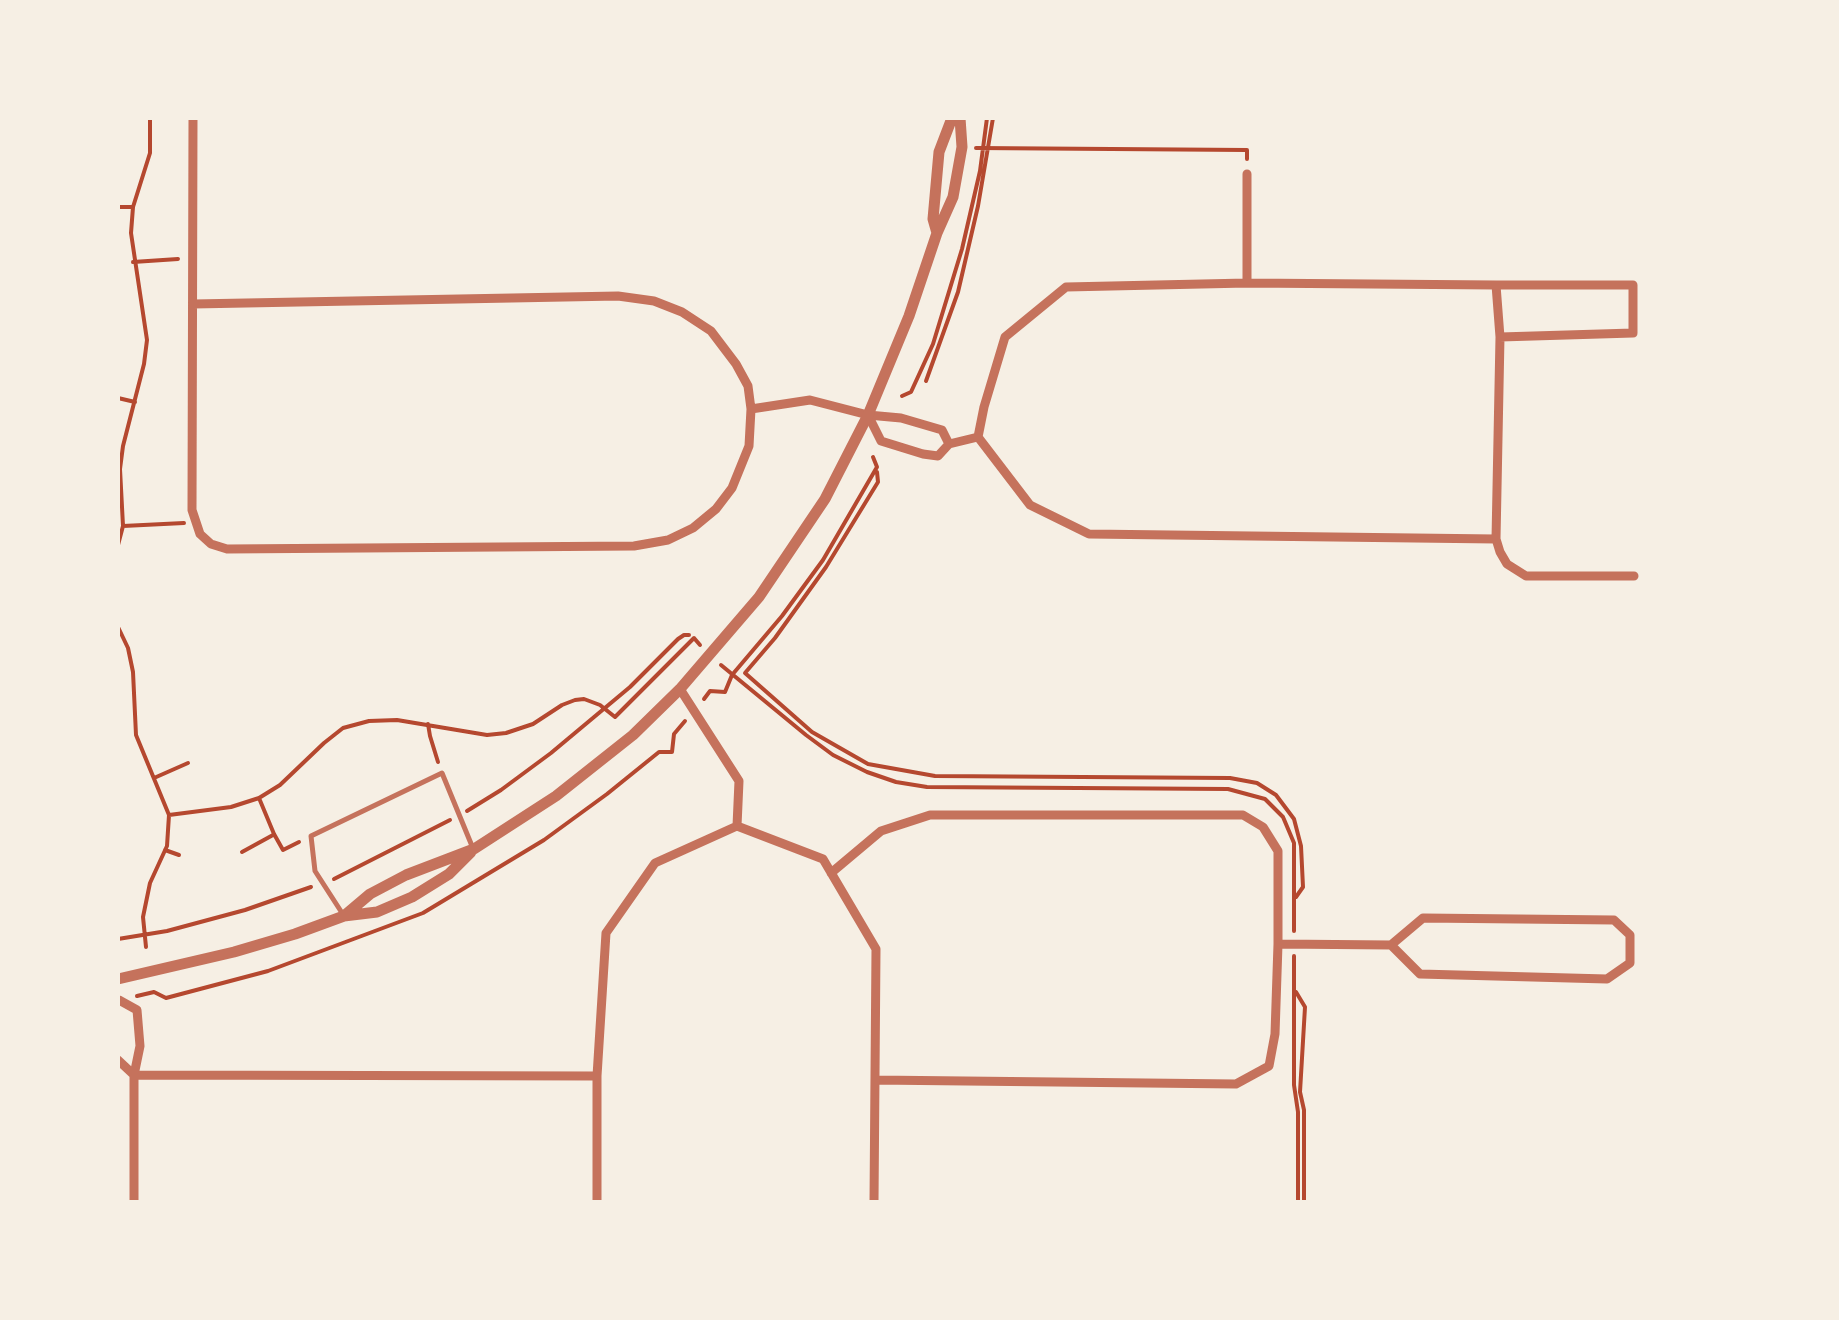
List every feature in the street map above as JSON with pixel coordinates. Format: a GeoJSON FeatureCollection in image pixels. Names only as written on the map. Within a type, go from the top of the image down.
{"type":"FeatureCollection","features":[{"type":"Feature","properties":{"kind":"street"},"geometry":{"type":"LineString","coordinates":[[193,118],[192,510],[200,534],[211,544],[227,549],[634,546],[668,540],[693,528],[716,509],[732,488],[749,446],[748,386],[736,364],[711,331],[682,312],[654,301],[618,296],[193,304]]}},
{"type":"Feature","properties":{"kind":"street"},"geometry":{"type":"LineString","coordinates":[[344,916],[370,894],[474,848],[556,796],[633,734],[680,688],[759,596],[825,499],[868,415],[909,316],[953,196],[962,148],[956,118]]}},
{"type":"Feature","properties":{"kind":"street"},"geometry":{"type":"LineString","coordinates":[[937,233],[932,218],[940,152],[956,118]]}},
{"type":"Feature","properties":{"kind":"street"},"geometry":{"type":"LineString","coordinates":[[1246,174],[1246,283]]}},
{"type":"Feature","properties":{"kind":"street"},"geometry":{"type":"LineString","coordinates":[[1496,539],[1089,534],[1030,505],[978,438],[1005,337],[1066,287],[1246,283],[1634,286],[1634,332],[1500,337]]}},
{"type":"Feature","properties":{"kind":"street"},"geometry":{"type":"LineString","coordinates":[[1496,286],[1500,337],[1496,539],[1500,552],[1507,564],[1526,576],[1634,576]]}},
{"type":"Feature","properties":{"kind":"street"},"geometry":{"type":"LineString","coordinates":[[751,409],[810,400],[942,430],[950,444]]}},
{"type":"Feature","properties":{"kind":"street"},"geometry":{"type":"LineString","coordinates":[[868,415],[881,441],[923,454],[938,456],[950,444],[978,438]]}},
{"type":"Feature","properties":{"kind":"street"},"geometry":{"type":"LineString","coordinates":[[680,688],[739,781],[737,826]]}},
{"type":"Feature","properties":{"kind":"street"},"geometry":{"type":"LineString","coordinates":[[831,873],[881,831],[930,816],[1242,816],[1263,827],[1278,852],[1278,944],[1270,1066],[1236,1084],[875,1080]]}},
{"type":"Feature","properties":{"kind":"street"},"geometry":{"type":"LineString","coordinates":[[598,1202],[598,1076],[606,933],[655,863],[737,826],[823,859],[876,950],[874,1202]]}},
{"type":"Feature","properties":{"kind":"street"},"geometry":{"type":"LineString","coordinates":[[118,979],[250,948],[344,916],[376,912],[412,897],[448,874],[474,848]]}},
{"type":"Feature","properties":{"kind":"street"},"geometry":{"type":"LineString","coordinates":[[1278,944],[1391,945],[1423,918],[1614,920],[1630,935],[1630,963],[1607,978],[1420,974],[1391,945]]}},
{"type":"Feature","properties":{"kind":"street"},"geometry":{"type":"LineString","coordinates":[[118,998],[137,1010],[140,1046],[134,1075],[134,1202]]}},
{"type":"Feature","properties":{"kind":"street"},"geometry":{"type":"LineString","coordinates":[[118,1060],[134,1075],[598,1076]]}},
{"type":"Feature","properties":{"kind":"lane"},"geometry":{"type":"LineString","coordinates":[[344,916],[315,871],[311,836],[442,772],[474,848]]}},
{"type":"Feature","properties":{"kind":"path"},"geometry":{"type":"LineString","coordinates":[[118,545],[123,526],[120,469],[146,340],[130,234],[133,207],[150,154],[150,118]]}},
{"type":"Feature","properties":{"kind":"path"},"geometry":{"type":"LineString","coordinates":[[926,382],[958,292],[990,118]]}},
{"type":"Feature","properties":{"kind":"path"},"geometry":{"type":"LineString","coordinates":[[962,148],[1246,150],[1246,174]]}},
{"type":"Feature","properties":{"kind":"path"},"geometry":{"type":"LineString","coordinates":[[902,396],[910,392],[933,344],[962,249],[986,148]]}},
{"type":"Feature","properties":{"kind":"path"},"geometry":{"type":"LineString","coordinates":[[118,207],[133,207]]}},
{"type":"Feature","properties":{"kind":"path"},"geometry":{"type":"LineString","coordinates":[[133,262],[194,258]]}},
{"type":"Feature","properties":{"kind":"path"},"geometry":{"type":"LineString","coordinates":[[118,398],[135,402]]}},
{"type":"Feature","properties":{"kind":"path"},"geometry":{"type":"LineString","coordinates":[[732,675],[745,673],[826,567],[878,482],[877,468]]}},
{"type":"Feature","properties":{"kind":"path"},"geometry":{"type":"LineString","coordinates":[[123,526],[196,522]]}},
{"type":"Feature","properties":{"kind":"path"},"geometry":{"type":"LineString","coordinates":[[118,627],[133,672],[136,736],[169,816],[167,846],[150,883],[143,917],[146,947]]}},
{"type":"Feature","properties":{"kind":"path"},"geometry":{"type":"LineString","coordinates":[[118,939],[167,931],[245,910],[337,878],[460,815],[528,772],[605,709],[678,639],[689,635]]}},
{"type":"Feature","properties":{"kind":"path"},"geometry":{"type":"LineString","coordinates":[[169,816],[231,807],[259,798],[280,785],[343,728],[369,721],[397,720],[487,734],[506,733],[532,724],[562,704],[584,699],[615,717],[694,638],[732,675],[833,755],[896,782],[927,787],[1228,789],[1265,799],[1283,817],[1294,843],[1294,1085],[1301,1202]]}},
{"type":"Feature","properties":{"kind":"path"},"geometry":{"type":"LineString","coordinates":[[745,673],[812,732],[868,764],[935,776],[1230,778],[1257,784],[1276,795],[1294,819],[1302,846],[1302,887],[1294,901]]}},
{"type":"Feature","properties":{"kind":"path"},"geometry":{"type":"LineString","coordinates":[[428,724],[442,772]]}},
{"type":"Feature","properties":{"kind":"path"},"geometry":{"type":"LineString","coordinates":[[154,778],[188,762]]}},
{"type":"Feature","properties":{"kind":"path"},"geometry":{"type":"LineString","coordinates":[[259,798],[283,850],[311,836]]}},
{"type":"Feature","properties":{"kind":"path"},"geometry":{"type":"LineString","coordinates":[[242,852],[274,834]]}},
{"type":"Feature","properties":{"kind":"path"},"geometry":{"type":"LineString","coordinates":[[165,850],[179,854]]}},
{"type":"Feature","properties":{"kind":"path"},"geometry":{"type":"LineString","coordinates":[[1294,988],[1305,1007],[1300,1092],[1304,1110],[1301,1202]]}}]}
